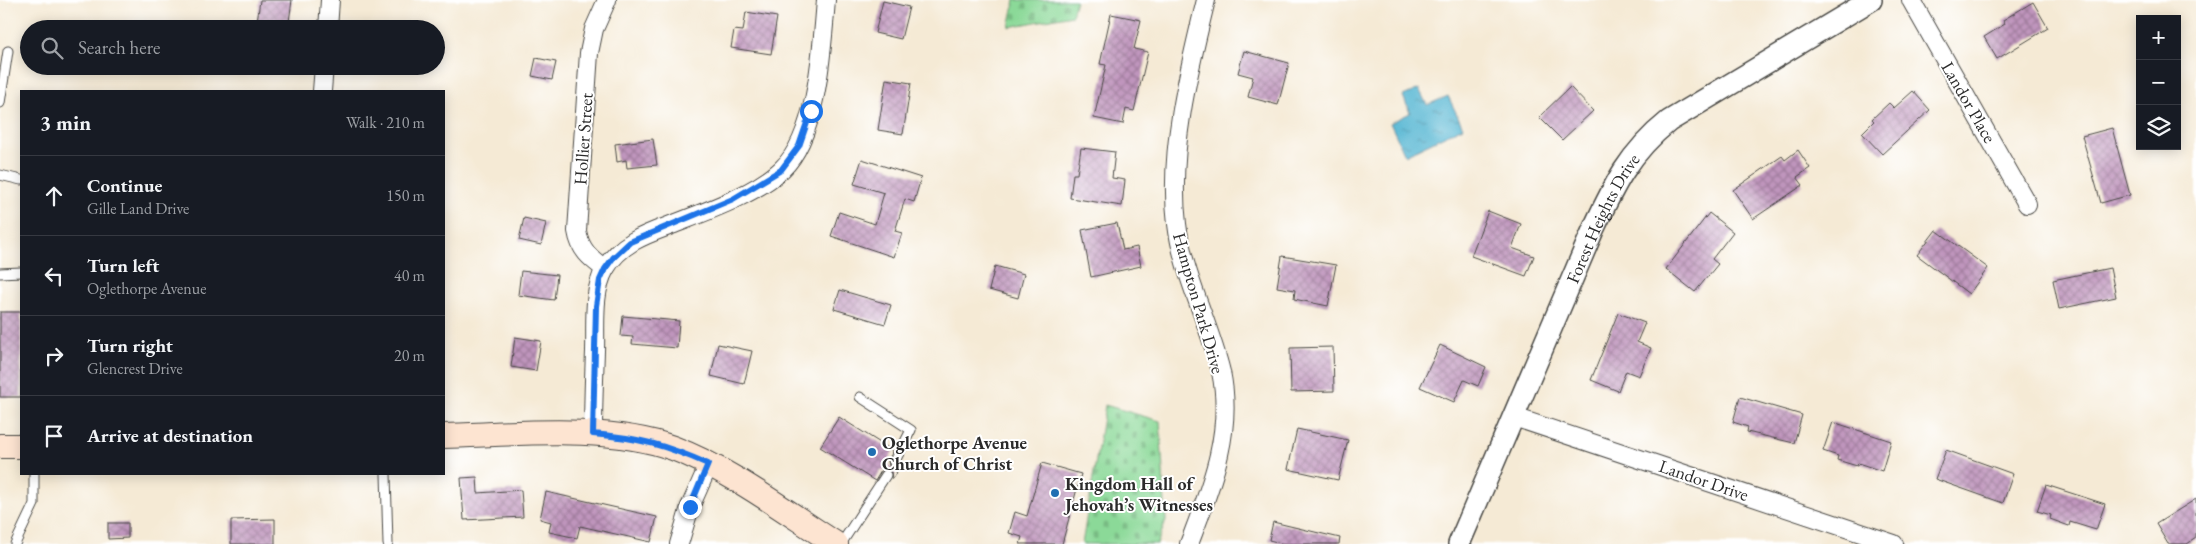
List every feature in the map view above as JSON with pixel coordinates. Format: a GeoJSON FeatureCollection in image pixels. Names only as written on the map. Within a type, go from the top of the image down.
{"type":"FeatureCollection","features":[{"type":"Feature","properties":{"kind":"main road"},"geometry":{"type":"LineString","coordinates":[[445,436],[593,434],[650,441],[673,448],[708,464],[836,544]]}},
{"type":"Feature","properties":{"kind":"main road"},"geometry":{"type":"LineString","coordinates":[[0,446],[20,446]]}},
{"type":"Feature","properties":{"kind":"street"},"geometry":{"type":"LineString","coordinates":[[329,20],[330,0]]}},
{"type":"Feature","properties":{"kind":"street","name":"Hollier Street"},"geometry":{"type":"LineString","coordinates":[[605,269],[585,253],[580,246],[577,231],[589,53],[594,29],[607,0]]}},
{"type":"Feature","properties":{"kind":"street"},"geometry":{"type":"LineString","coordinates":[[593,434],[596,306],[600,280],[605,269],[613,258],[630,242],[733,199],[770,178],[791,159],[799,146],[816,89],[826,0]]}},
{"type":"Feature","properties":{"kind":"street","name":"Hampton Park Drive"},"geometry":{"type":"LineString","coordinates":[[1189,544],[1220,456],[1224,430],[1225,401],[1220,372],[1182,254],[1176,223],[1174,191],[1180,121],[1206,0]]}},
{"type":"Feature","properties":{"kind":"street","name":"Forest Heights Drive"},"geometry":{"type":"LineString","coordinates":[[1459,544],[1612,189],[1638,150],[1649,137],[1669,121],[1871,0]]}},
{"type":"Feature","properties":{"kind":"street","name":"Landor Place"},"geometry":{"type":"LineString","coordinates":[[1911,0],[2027,204]]}},
{"type":"Feature","properties":{"kind":"street"},"geometry":{"type":"LineString","coordinates":[[322,90],[323,75]]}},
{"type":"Feature","properties":{"kind":"street","name":"Landor Drive"},"geometry":{"type":"LineString","coordinates":[[1514,417],[1856,535],[1894,544]]}},
{"type":"Feature","properties":{"kind":"street"},"geometry":{"type":"LineString","coordinates":[[679,544],[690,507],[708,464]]}},
{"type":"Feature","properties":{"kind":"lane"},"geometry":{"type":"LineString","coordinates":[[0,103],[8,51]]}},
{"type":"Feature","properties":{"kind":"lane"},"geometry":{"type":"LineString","coordinates":[[0,175],[20,180]]}},
{"type":"Feature","properties":{"kind":"lane"},"geometry":{"type":"LineString","coordinates":[[0,273],[20,272]]}},
{"type":"Feature","properties":{"kind":"lane"},"geometry":{"type":"LineString","coordinates":[[860,397],[911,430],[894,463]]}},
{"type":"Feature","properties":{"kind":"lane"},"geometry":{"type":"LineString","coordinates":[[15,544],[34,504],[34,475]]}},
{"type":"Feature","properties":{"kind":"lane"},"geometry":{"type":"LineString","coordinates":[[386,475],[388,544]]}},
{"type":"Feature","properties":{"kind":"lane"},"geometry":{"type":"LineString","coordinates":[[841,544],[886,475]]}},
{"type":"Feature","properties":{"kind":"green space"},"geometry":{"type":"Polygon","coordinates":[[[1015,0],[1076,0],[1072,15],[1009,27],[1015,0]]]}},
{"type":"Feature","properties":{"kind":"green space"},"geometry":{"type":"Polygon","coordinates":[[[1105,405],[1160,421],[1166,521],[1157,544],[1082,544],[1105,405]]]}},
{"type":"Feature","properties":{"kind":"water"},"geometry":{"type":"Polygon","coordinates":[[[1419,89],[1427,105],[1448,96],[1463,127],[1405,155],[1390,123],[1410,113],[1403,96],[1419,89]]]}},
{"type":"Feature","properties":{"kind":"building"},"geometry":{"type":"Polygon","coordinates":[[[260,0],[292,0],[289,20],[257,20],[260,0]]]}},
{"type":"Feature","properties":{"kind":"building"},"geometry":{"type":"Polygon","coordinates":[[[883,1],[909,7],[901,39],[875,33],[883,1]]]}},
{"type":"Feature","properties":{"kind":"building"},"geometry":{"type":"Polygon","coordinates":[[[2033,2],[2048,28],[1997,59],[1984,37],[2005,24],[2003,20],[2033,2]]]}},
{"type":"Feature","properties":{"kind":"building"},"geometry":{"type":"Polygon","coordinates":[[[746,12],[777,17],[771,54],[731,48],[734,30],[743,31],[746,12]]]}},
{"type":"Feature","properties":{"kind":"building"},"geometry":{"type":"Polygon","coordinates":[[[1111,14],[1141,20],[1134,49],[1148,52],[1134,111],[1126,109],[1123,124],[1094,118],[1106,65],[1100,64],[1111,14]]]}},
{"type":"Feature","properties":{"kind":"building"},"geometry":{"type":"Polygon","coordinates":[[[1244,51],[1289,63],[1278,105],[1248,97],[1253,77],[1238,73],[1244,51]]]}},
{"type":"Feature","properties":{"kind":"building"},"geometry":{"type":"Polygon","coordinates":[[[536,58],[556,62],[552,80],[532,76],[536,58]]]}},
{"type":"Feature","properties":{"kind":"building"},"geometry":{"type":"Polygon","coordinates":[[[886,79],[911,83],[903,134],[878,130],[886,79]]]}},
{"type":"Feature","properties":{"kind":"building"},"geometry":{"type":"Polygon","coordinates":[[[1570,87],[1593,111],[1562,140],[1539,117],[1570,87]]]}},
{"type":"Feature","properties":{"kind":"building"},"geometry":{"type":"Polygon","coordinates":[[[1913,91],[1930,110],[1882,154],[1862,133],[1874,121],[1872,119],[1889,103],[1894,108],[1913,91]]]}},
{"type":"Feature","properties":{"kind":"building"},"geometry":{"type":"Polygon","coordinates":[[[2112,128],[2130,195],[2101,203],[2082,136],[2112,128]]]}},
{"type":"Feature","properties":{"kind":"building"},"geometry":{"type":"Polygon","coordinates":[[[653,139],[657,165],[627,168],[626,160],[617,162],[615,144],[653,139]]]}},
{"type":"Feature","properties":{"kind":"building"},"geometry":{"type":"Polygon","coordinates":[[[1081,148],[1115,152],[1112,178],[1125,180],[1122,206],[1070,198],[1073,174],[1077,174],[1081,148]]]}},
{"type":"Feature","properties":{"kind":"building"},"geometry":{"type":"Polygon","coordinates":[[[1798,150],[1810,168],[1797,177],[1803,185],[1753,219],[1733,190],[1782,156],[1785,160],[1798,150]]]}},
{"type":"Feature","properties":{"kind":"building"},"geometry":{"type":"Polygon","coordinates":[[[862,159],[921,178],[914,202],[905,199],[895,231],[902,233],[894,257],[831,236],[839,212],[875,224],[884,193],[854,184],[862,159]]]}},
{"type":"Feature","properties":{"kind":"building"},"geometry":{"type":"Polygon","coordinates":[[[1488,211],[1521,224],[1512,248],[1534,256],[1526,276],[1471,256],[1488,211]]]}},
{"type":"Feature","properties":{"kind":"building"},"geometry":{"type":"Polygon","coordinates":[[[1709,213],[1733,232],[1712,259],[1718,264],[1695,292],[1666,269],[1709,213]]]}},
{"type":"Feature","properties":{"kind":"building"},"geometry":{"type":"Polygon","coordinates":[[[524,218],[546,223],[541,245],[519,240],[524,218]]]}},
{"type":"Feature","properties":{"kind":"building"},"geometry":{"type":"Polygon","coordinates":[[[1117,223],[1123,250],[1137,247],[1141,266],[1091,277],[1082,230],[1117,223]]]}},
{"type":"Feature","properties":{"kind":"building"},"geometry":{"type":"Polygon","coordinates":[[[1936,230],[1988,268],[1969,294],[1917,255],[1936,230]]]}},
{"type":"Feature","properties":{"kind":"building"},"geometry":{"type":"Polygon","coordinates":[[[1282,256],[1336,265],[1328,306],[1294,299],[1295,290],[1277,287],[1282,256]]]}},
{"type":"Feature","properties":{"kind":"building"},"geometry":{"type":"Polygon","coordinates":[[[995,266],[1024,274],[1018,298],[989,290],[995,266]]]}},
{"type":"Feature","properties":{"kind":"building"},"geometry":{"type":"Polygon","coordinates":[[[2110,268],[2116,297],[2059,309],[2053,280],[2110,268]]]}},
{"type":"Feature","properties":{"kind":"building"},"geometry":{"type":"Polygon","coordinates":[[[521,271],[557,275],[554,300],[518,295],[521,271]]]}},
{"type":"Feature","properties":{"kind":"building"},"geometry":{"type":"Polygon","coordinates":[[[840,290],[891,305],[885,324],[834,309],[840,290]]]}},
{"type":"Feature","properties":{"kind":"building"},"geometry":{"type":"Polygon","coordinates":[[[0,312],[20,312],[20,397],[0,397],[0,312]]]}},
{"type":"Feature","properties":{"kind":"building"},"geometry":{"type":"Polygon","coordinates":[[[1618,313],[1645,323],[1637,342],[1651,348],[1639,376],[1626,371],[1618,391],[1591,380],[1618,313]]]}},
{"type":"Feature","properties":{"kind":"building"},"geometry":{"type":"Polygon","coordinates":[[[623,316],[679,321],[677,348],[632,344],[633,337],[621,336],[623,316]]]}},
{"type":"Feature","properties":{"kind":"building"},"geometry":{"type":"Polygon","coordinates":[[[515,337],[541,341],[536,371],[511,367],[515,337]]]}},
{"type":"Feature","properties":{"kind":"building"},"geometry":{"type":"Polygon","coordinates":[[[718,344],[752,351],[744,384],[711,376],[718,344]]]}},
{"type":"Feature","properties":{"kind":"building"},"geometry":{"type":"Polygon","coordinates":[[[1440,345],[1486,367],[1478,386],[1464,380],[1454,402],[1420,387],[1440,345]]]}},
{"type":"Feature","properties":{"kind":"building"},"geometry":{"type":"Polygon","coordinates":[[[1333,347],[1334,391],[1291,392],[1290,348],[1333,347]]]}},
{"type":"Feature","properties":{"kind":"building"},"geometry":{"type":"Polygon","coordinates":[[[1740,397],[1802,415],[1794,443],[1747,432],[1748,427],[1733,422],[1740,397]]]}},
{"type":"Feature","properties":{"kind":"building"},"geometry":{"type":"Polygon","coordinates":[[[839,417],[893,451],[888,461],[889,466],[894,469],[900,467],[892,479],[891,472],[886,469],[881,471],[875,481],[820,447],[839,417]]]}},
{"type":"Feature","properties":{"kind":"building"},"geometry":{"type":"Polygon","coordinates":[[[1833,422],[1891,441],[1882,471],[1858,463],[1857,466],[1837,460],[1838,456],[1823,451],[1833,422]]]}},
{"type":"Feature","properties":{"kind":"building"},"geometry":{"type":"Polygon","coordinates":[[[1297,429],[1348,440],[1338,480],[1288,469],[1297,429]]]}},
{"type":"Feature","properties":{"kind":"building"},"geometry":{"type":"Polygon","coordinates":[[[1946,450],[2013,474],[2003,503],[1935,479],[1946,450]]]}},
{"type":"Feature","properties":{"kind":"building","name":"Kingdom Hall of Jehovah’s Witnesses"},"geometry":{"type":"Polygon","coordinates":[[[1042,463],[1081,474],[1062,544],[1020,544],[1022,537],[1009,533],[1015,512],[1027,516],[1042,463]]]}},
{"type":"Feature","properties":{"kind":"building"},"geometry":{"type":"Polygon","coordinates":[[[477,477],[478,493],[521,490],[523,517],[464,520],[461,478],[477,477]]]}},
{"type":"Feature","properties":{"kind":"building"},"geometry":{"type":"Polygon","coordinates":[[[2046,485],[2105,504],[2096,530],[2070,522],[2069,526],[2050,519],[2051,515],[2037,511],[2046,485]]]}},
{"type":"Feature","properties":{"kind":"building"},"geometry":{"type":"Polygon","coordinates":[[[546,492],[657,517],[651,542],[580,526],[577,538],[549,532],[551,522],[540,519],[546,492]]]}},
{"type":"Feature","properties":{"kind":"building"},"geometry":{"type":"Polygon","coordinates":[[[2196,499],[2196,538],[2187,544],[2168,544],[2156,524],[2196,499]]]}},
{"type":"Feature","properties":{"kind":"building"},"geometry":{"type":"Polygon","coordinates":[[[275,519],[275,544],[231,544],[231,520],[275,519]]]}},
{"type":"Feature","properties":{"kind":"building"},"geometry":{"type":"Polygon","coordinates":[[[1273,522],[1340,538],[1339,544],[1285,544],[1269,540],[1273,522]]]}},
{"type":"Feature","properties":{"kind":"building"},"geometry":{"type":"Polygon","coordinates":[[[108,523],[128,523],[128,538],[108,539],[108,523]]]}},
{"type":"Feature","properties":{"kind":"place","name":"Oglethorpe Avenue Church of Christ"},"geometry":{"type":"Point","coordinates":[872,452]}},
{"type":"Feature","properties":{"kind":"place","name":"Kingdom Hall of Jehovah’s Witnesses"},"geometry":{"type":"Point","coordinates":[1055,493]}},
{"type":"Feature","properties":{"kind":"route"},"geometry":{"type":"LineString","coordinates":[[690,507],[708,464],[673,448],[650,441],[593,434],[596,306],[600,280],[613,258],[630,242],[645,234],[700,214],[733,199],[781,170],[799,146],[811,111]]}}]}
